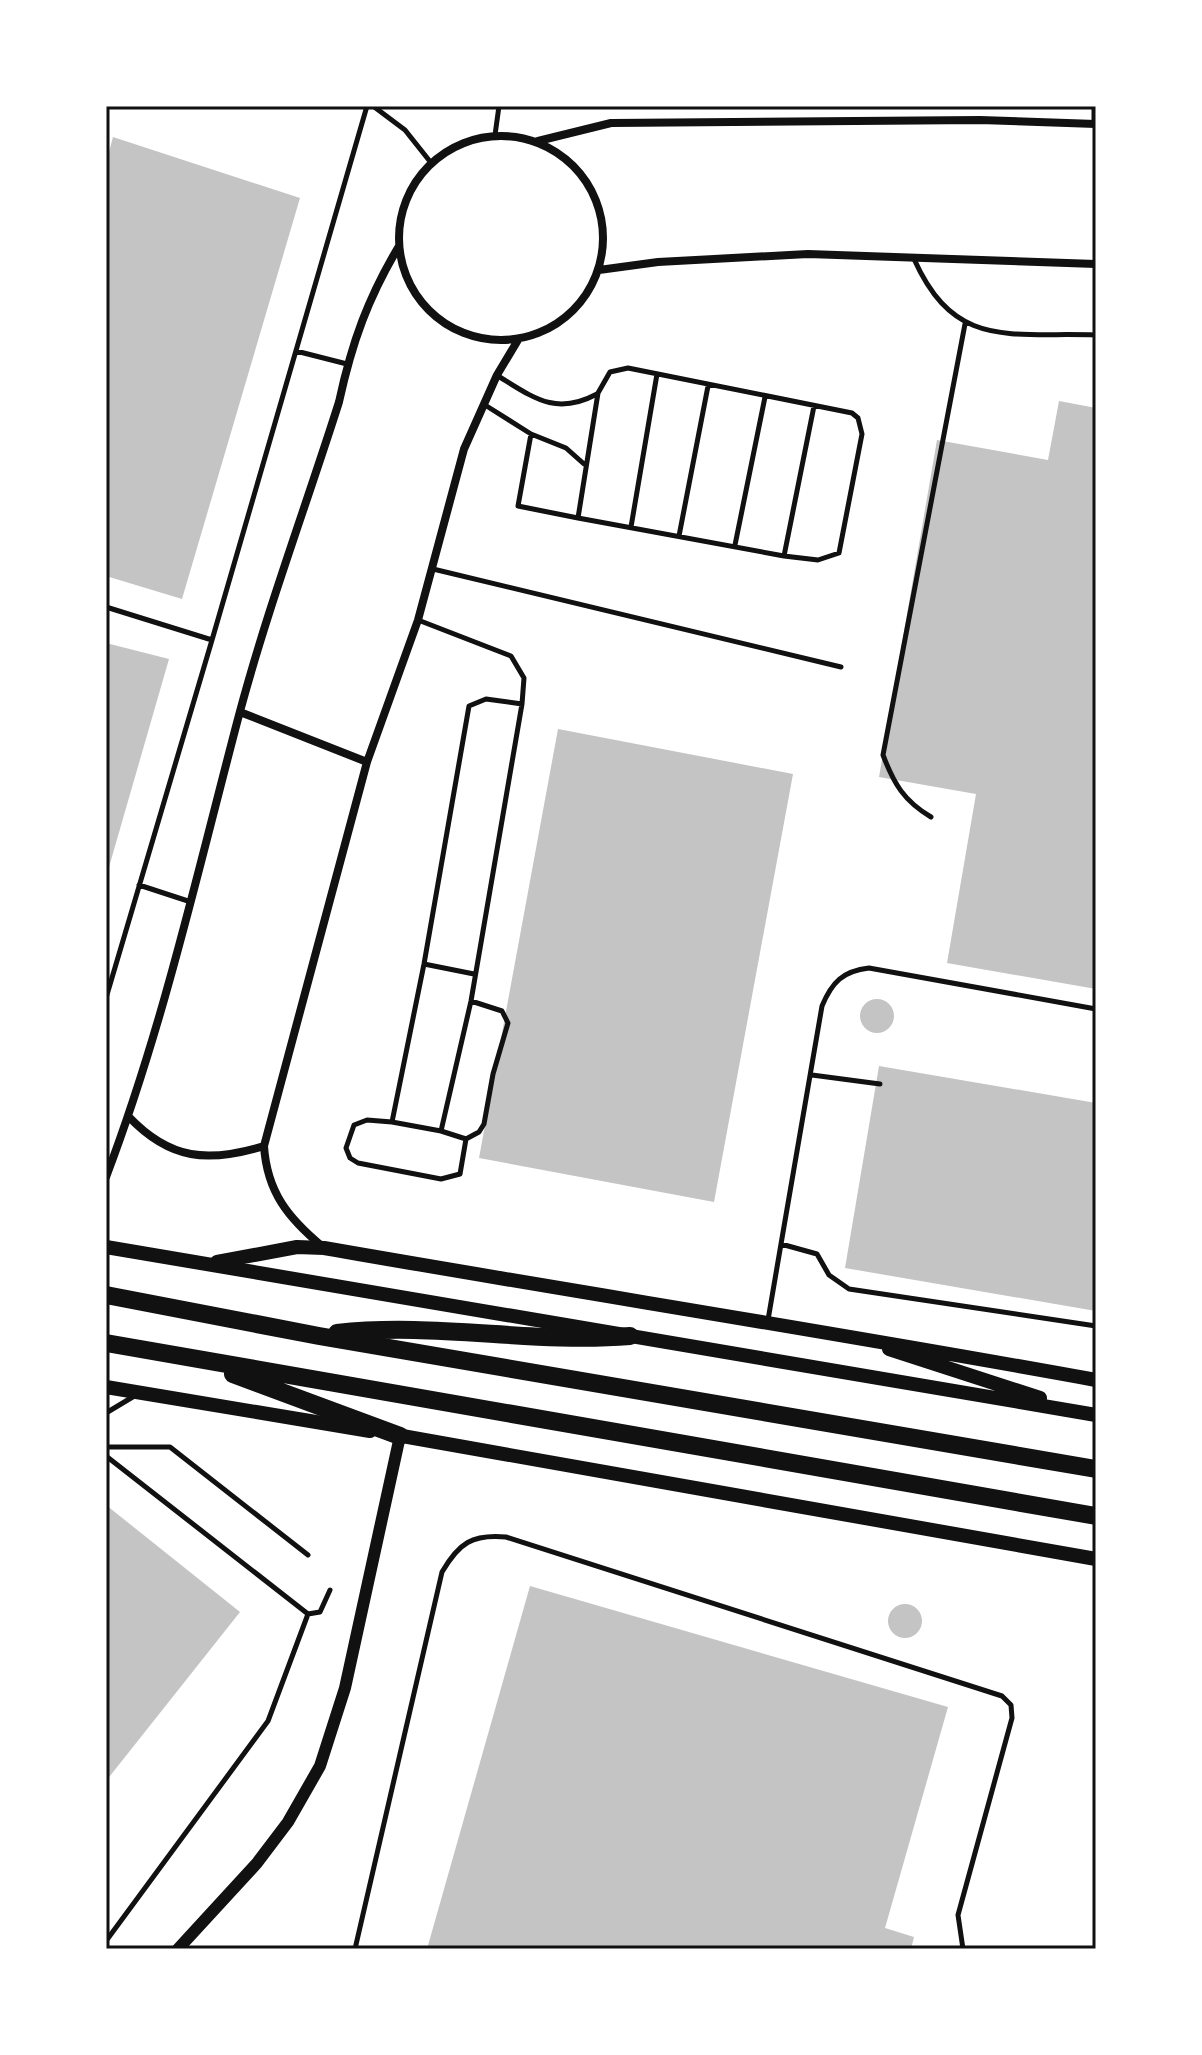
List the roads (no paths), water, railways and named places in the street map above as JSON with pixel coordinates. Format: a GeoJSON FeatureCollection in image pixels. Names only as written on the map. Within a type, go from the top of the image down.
{"type":"FeatureCollection","features":[{"type":"Feature","properties":{"kind":"highway"},"geometry":{"type":"LineString","coordinates":[[106,1295],[319,1336],[1096,1469]]}},
{"type":"Feature","properties":{"kind":"highway"},"geometry":{"type":"LineString","coordinates":[[319,1336],[371,1329],[538,1339],[630,1336]]}},
{"type":"Feature","properties":{"kind":"highway"},"geometry":{"type":"LineString","coordinates":[[106,1343],[1096,1516]]}},
{"type":"Feature","properties":{"kind":"highway"},"geometry":{"type":"LineString","coordinates":[[189,1358],[400,1436]]}},
{"type":"Feature","properties":{"kind":"main road"},"geometry":{"type":"LineString","coordinates":[[106,1247],[1093,1414]]}},
{"type":"Feature","properties":{"kind":"main road"},"geometry":{"type":"LineString","coordinates":[[208,1263],[297,1247],[324,1248],[651,1306],[833,1331],[1096,1380]]}},
{"type":"Feature","properties":{"kind":"main road"},"geometry":{"type":"LineString","coordinates":[[833,1331],[1093,1414]]}},
{"type":"Feature","properties":{"kind":"main road"},"geometry":{"type":"LineString","coordinates":[[106,1387],[1096,1559]]}},
{"type":"Feature","properties":{"kind":"street"},"geometry":{"type":"LineString","coordinates":[[538,141],[571,164],[589,187],[600,213],[603,242],[599,270],[586,296],[568,317],[545,332],[518,340],[490,341],[463,333],[438,319],[418,299],[405,273],[399,246],[406,201],[432,164],[453,148],[495,135],[538,141],[611,123],[980,120],[1095,124]]}},
{"type":"Feature","properties":{"kind":"street"},"geometry":{"type":"LineString","coordinates":[[106,1177],[129,1117],[192,902],[240,712],[339,402],[347,364],[371,293],[399,246]]}},
{"type":"Feature","properties":{"kind":"street"},"geometry":{"type":"LineString","coordinates":[[599,270],[658,262],[808,254],[1096,264]]}},
{"type":"Feature","properties":{"kind":"street"},"geometry":{"type":"LineString","coordinates":[[324,1248],[296,1225],[275,1197],[265,1170],[264,1146],[367,762],[418,620],[464,449],[497,375],[518,340]]}},
{"type":"Feature","properties":{"kind":"street"},"geometry":{"type":"LineString","coordinates":[[240,712],[367,762]]}},
{"type":"Feature","properties":{"kind":"street"},"geometry":{"type":"LineString","coordinates":[[129,1117],[147,1135],[168,1148],[200,1157],[233,1155],[264,1146]]}},
{"type":"Feature","properties":{"kind":"street"},"geometry":{"type":"LineString","coordinates":[[178,1949],[257,1863],[288,1822],[320,1766],[345,1688],[400,1436]]}},
{"type":"Feature","properties":{"kind":"lane"},"geometry":{"type":"LineString","coordinates":[[106,998],[370,106],[405,130],[432,164]]}},
{"type":"Feature","properties":{"kind":"lane"},"geometry":{"type":"LineString","coordinates":[[495,135],[499,106]]}},
{"type":"Feature","properties":{"kind":"lane"},"geometry":{"type":"LineString","coordinates":[[1094,106],[1095,124]]}},
{"type":"Feature","properties":{"kind":"lane"},"geometry":{"type":"LineString","coordinates":[[914,259],[927,288],[945,310],[965,324],[996,331],[1096,335]]}},
{"type":"Feature","properties":{"kind":"lane"},"geometry":{"type":"LineString","coordinates":[[931,817],[909,804],[893,782],[883,755],[965,324]]}},
{"type":"Feature","properties":{"kind":"lane"},"geometry":{"type":"LineString","coordinates":[[296,351],[347,364]]}},
{"type":"Feature","properties":{"kind":"lane"},"geometry":{"type":"LineString","coordinates":[[531,434],[518,506],[578,518],[735,546],[784,556],[830,558],[843,545],[860,425],[852,413],[618,369],[610,372],[598,393],[584,464],[578,518]]}},
{"type":"Feature","properties":{"kind":"lane"},"geometry":{"type":"LineString","coordinates":[[631,527],[657,374]]}},
{"type":"Feature","properties":{"kind":"lane"},"geometry":{"type":"LineString","coordinates":[[497,375],[526,393],[558,406],[577,405],[598,393]]}},
{"type":"Feature","properties":{"kind":"lane"},"geometry":{"type":"LineString","coordinates":[[679,536],[708,386]]}},
{"type":"Feature","properties":{"kind":"lane"},"geometry":{"type":"LineString","coordinates":[[735,546],[765,397]]}},
{"type":"Feature","properties":{"kind":"lane"},"geometry":{"type":"LineString","coordinates":[[484,404],[531,434],[566,448],[584,464]]}},
{"type":"Feature","properties":{"kind":"lane"},"geometry":{"type":"LineString","coordinates":[[784,556],[814,406]]}},
{"type":"Feature","properties":{"kind":"lane"},"geometry":{"type":"LineString","coordinates":[[432,569],[841,667]]}},
{"type":"Feature","properties":{"kind":"lane"},"geometry":{"type":"LineString","coordinates":[[106,607],[212,640]]}},
{"type":"Feature","properties":{"kind":"lane"},"geometry":{"type":"LineString","coordinates":[[418,620],[511,656],[524,678],[471,1001],[441,1131]]}},
{"type":"Feature","properties":{"kind":"lane"},"geometry":{"type":"LineString","coordinates":[[392,1122],[424,964],[469,706],[486,699],[522,704]]}},
{"type":"Feature","properties":{"kind":"lane"},"geometry":{"type":"LineString","coordinates":[[139,885],[192,902]]}},
{"type":"Feature","properties":{"kind":"lane"},"geometry":{"type":"LineString","coordinates":[[424,964],[474,974]]}},
{"type":"Feature","properties":{"kind":"lane"},"geometry":{"type":"LineString","coordinates":[[768,1321],[822,1006],[829,988],[851,970],[869,968],[1096,1009]]}},
{"type":"Feature","properties":{"kind":"lane"},"geometry":{"type":"LineString","coordinates":[[466,1139],[460,1174],[453,1178],[358,1163],[350,1158],[346,1148],[354,1125],[367,1120],[441,1131],[466,1139],[475,1136],[484,1124],[493,1074],[508,1023],[502,1011],[471,1001]]}},
{"type":"Feature","properties":{"kind":"lane"},"geometry":{"type":"LineString","coordinates":[[812,1075],[880,1084]]}},
{"type":"Feature","properties":{"kind":"lane"},"geometry":{"type":"LineString","coordinates":[[781,1244],[817,1254],[829,1275],[849,1289],[1096,1326]]}},
{"type":"Feature","properties":{"kind":"lane"},"geometry":{"type":"LineString","coordinates":[[106,1413],[139,1393]]}},
{"type":"Feature","properties":{"kind":"lane"},"geometry":{"type":"LineString","coordinates":[[106,1447],[170,1447],[308,1555]]}},
{"type":"Feature","properties":{"kind":"lane"},"geometry":{"type":"LineString","coordinates":[[106,1456],[308,1614],[320,1612],[330,1590]]}},
{"type":"Feature","properties":{"kind":"lane"},"geometry":{"type":"LineString","coordinates":[[355,1949],[442,1572],[465,1542],[482,1535],[506,1537],[1002,1696],[1011,1705],[1012,1718],[958,1915],[963,1949]]}},
{"type":"Feature","properties":{"kind":"lane"},"geometry":{"type":"LineString","coordinates":[[106,1941],[268,1721],[308,1614]]}}]}
